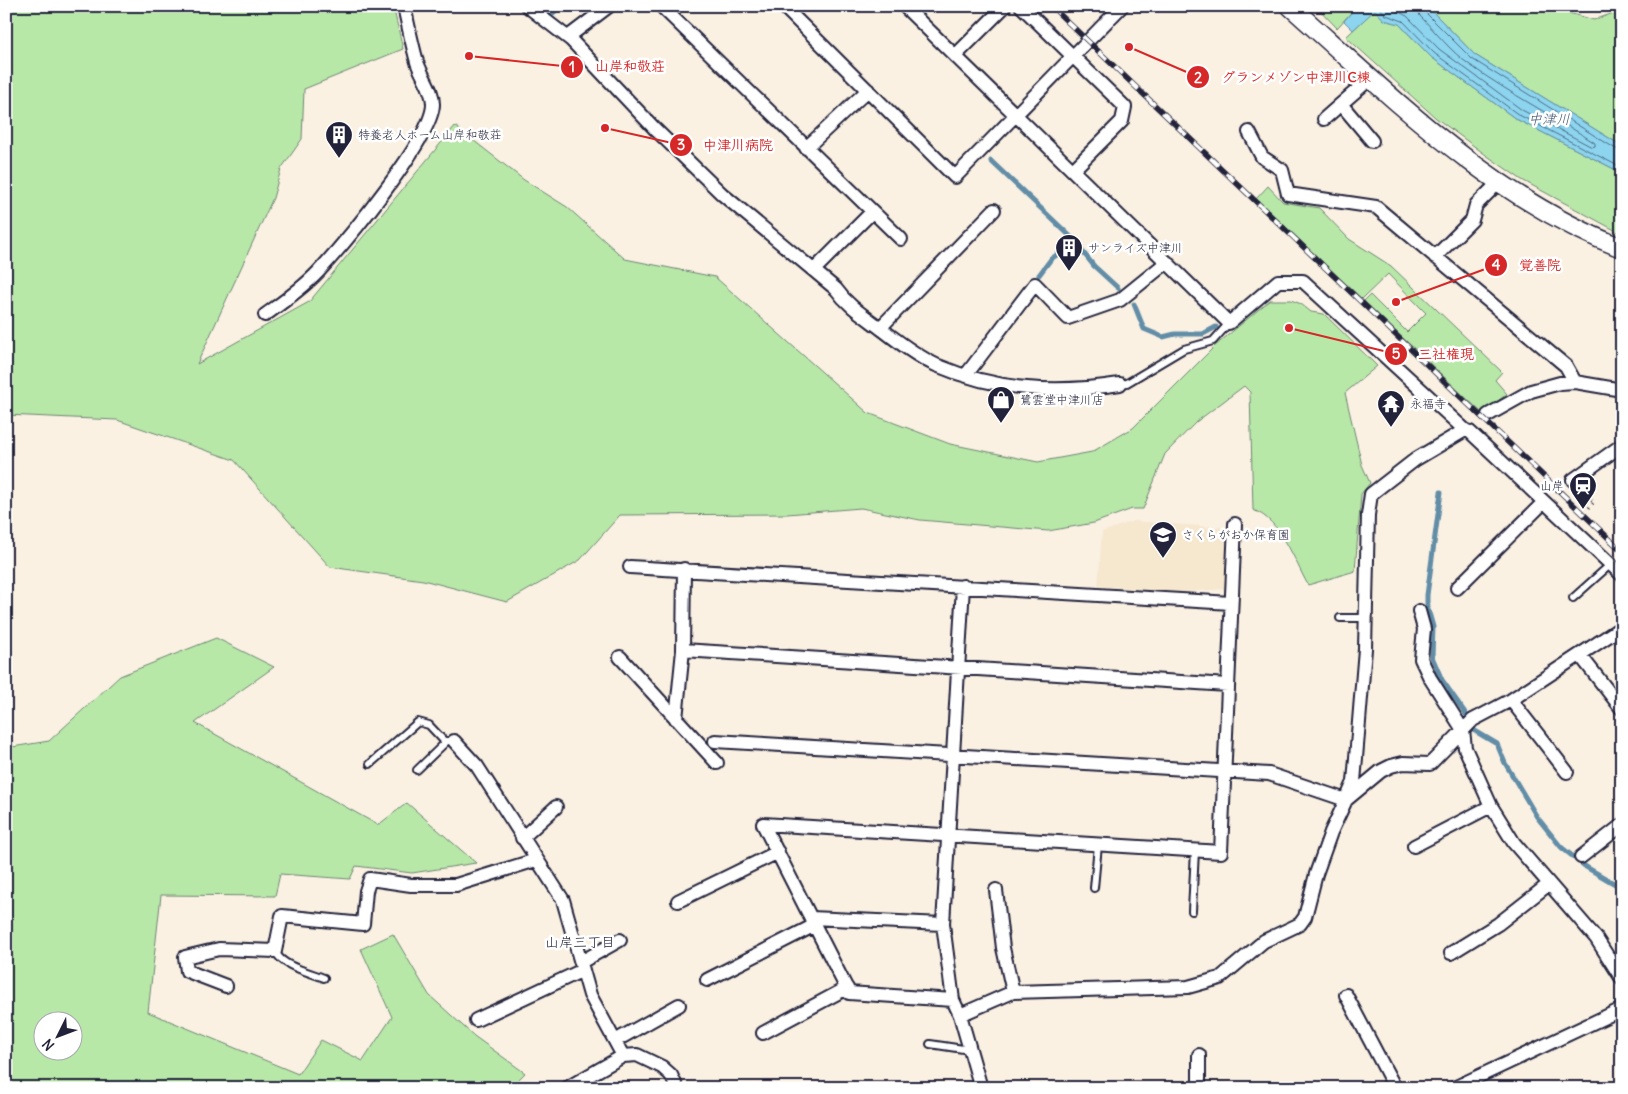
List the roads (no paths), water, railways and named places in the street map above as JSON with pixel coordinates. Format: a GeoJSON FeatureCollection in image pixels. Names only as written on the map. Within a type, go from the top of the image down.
{"type":"FeatureCollection","features":[{"type":"Feature","properties":{"kind":"street"},"geometry":{"type":"LineString","coordinates":[[265,315],[318,273],[359,224],[413,150],[429,124],[433,105],[431,90],[423,78],[417,61],[404,6]]}},
{"type":"Feature","properties":{"kind":"street"},"geometry":{"type":"LineString","coordinates":[[527,6],[568,37],[655,129],[715,187],[836,289],[845,302],[935,365],[991,383],[1048,391],[1120,384]]}},
{"type":"Feature","properties":{"kind":"street"},"geometry":{"type":"LineString","coordinates":[[568,37],[609,6]]}},
{"type":"Feature","properties":{"kind":"street"},"geometry":{"type":"LineString","coordinates":[[661,6],[901,240]]}},
{"type":"Feature","properties":{"kind":"street"},"geometry":{"type":"LineString","coordinates":[[783,6],[955,177],[1122,6]]}},
{"type":"Feature","properties":{"kind":"street"},"geometry":{"type":"LineString","coordinates":[[904,6],[1229,323],[1278,281],[1303,281],[1464,430],[1470,432],[1622,574]]}},
{"type":"Feature","properties":{"kind":"street"},"geometry":{"type":"LineString","coordinates":[[955,56],[1005,6]]}},
{"type":"Feature","properties":{"kind":"street"},"geometry":{"type":"LineString","coordinates":[[1021,6],[1125,107],[1122,121],[1073,170]]}},
{"type":"Feature","properties":{"kind":"street"},"geometry":{"type":"LineString","coordinates":[[1290,6],[1423,124],[1476,164],[1553,215],[1590,235],[1622,248]]}},
{"type":"Feature","properties":{"kind":"street"},"geometry":{"type":"LineString","coordinates":[[1324,119],[1364,84]]}},
{"type":"Feature","properties":{"kind":"street"},"geometry":{"type":"LineString","coordinates":[[806,148],[868,90]]}},
{"type":"Feature","properties":{"kind":"street"},"geometry":{"type":"LineString","coordinates":[[1341,104],[1372,141]]}},
{"type":"Feature","properties":{"kind":"street"},"geometry":{"type":"LineString","coordinates":[[1249,132],[1262,157],[1282,170],[1288,194],[1376,206],[1566,366],[1575,382]]}},
{"type":"Feature","properties":{"kind":"street"},"geometry":{"type":"LineString","coordinates":[[1435,257],[1472,220],[1476,205],[1494,187]]}},
{"type":"Feature","properties":{"kind":"street"},"geometry":{"type":"LineString","coordinates":[[880,328],[994,210]]}},
{"type":"Feature","properties":{"kind":"street"},"geometry":{"type":"LineString","coordinates":[[814,270],[872,212]]}},
{"type":"Feature","properties":{"kind":"street"},"geometry":{"type":"LineString","coordinates":[[966,375],[1035,284],[1068,318],[1120,300],[1167,262]]}},
{"type":"Feature","properties":{"kind":"street"},"geometry":{"type":"LineString","coordinates":[[1488,415],[1530,391],[1550,385],[1575,382],[1620,386]]}},
{"type":"Feature","properties":{"kind":"street"},"geometry":{"type":"LineString","coordinates":[[960,1015],[1012,992],[1188,987],[1220,978],[1264,941],[1300,924],[1305,917],[1328,840],[1354,782],[1365,649],[1368,515],[1371,494],[1416,459],[1464,430]]}},
{"type":"Feature","properties":{"kind":"street"},"geometry":{"type":"LineString","coordinates":[[1573,480],[1622,446]]}},
{"type":"Feature","properties":{"kind":"street"},"geometry":{"type":"LineString","coordinates":[[1457,588],[1544,502]]}},
{"type":"Feature","properties":{"kind":"street"},"geometry":{"type":"LineString","coordinates":[[953,1000],[849,993],[763,824],[1221,852],[1226,772],[1235,524]]}},
{"type":"Feature","properties":{"kind":"street"},"geometry":{"type":"LineString","coordinates":[[630,567],[1231,603]]}},
{"type":"Feature","properties":{"kind":"street"},"geometry":{"type":"LineString","coordinates":[[676,719],[683,650],[684,569]]}},
{"type":"Feature","properties":{"kind":"street"},"geometry":{"type":"LineString","coordinates":[[963,586],[943,924],[953,1000],[960,1015],[981,1088]]}},
{"type":"Feature","properties":{"kind":"street"},"geometry":{"type":"LineString","coordinates":[[1419,611],[1424,630],[1421,659],[1430,678],[1463,730],[1465,748],[1491,806],[1514,843],[1591,932],[1622,979]]}},
{"type":"Feature","properties":{"kind":"street"},"geometry":{"type":"LineString","coordinates":[[1346,800],[1381,771],[1391,766],[1404,763],[1430,764],[1473,720],[1511,700],[1622,626]]}},
{"type":"Feature","properties":{"kind":"street"},"geometry":{"type":"LineString","coordinates":[[683,650],[957,666],[1228,685]]}},
{"type":"Feature","properties":{"kind":"street"},"geometry":{"type":"LineString","coordinates":[[1580,655],[1622,709]]}},
{"type":"Feature","properties":{"kind":"street"},"geometry":{"type":"LineString","coordinates":[[620,657],[717,763]]}},
{"type":"Feature","properties":{"kind":"street"},"geometry":{"type":"LineString","coordinates":[[1511,700],[1567,772]]}},
{"type":"Feature","properties":{"kind":"street"},"geometry":{"type":"LineString","coordinates":[[450,741],[476,766],[563,900],[590,995],[623,1056]]}},
{"type":"Feature","properties":{"kind":"street"},"geometry":{"type":"LineString","coordinates":[[715,741],[1269,774],[1346,800]]}},
{"type":"Feature","properties":{"kind":"street"},"geometry":{"type":"LineString","coordinates":[[1414,846],[1491,806]]}},
{"type":"Feature","properties":{"kind":"street"},"geometry":{"type":"LineString","coordinates":[[522,838],[556,808]]}},
{"type":"Feature","properties":{"kind":"street"},"geometry":{"type":"LineString","coordinates":[[1581,857],[1622,825]]}},
{"type":"Feature","properties":{"kind":"street"},"geometry":{"type":"LineString","coordinates":[[678,901],[778,852]]}},
{"type":"Feature","properties":{"kind":"street"},"geometry":{"type":"LineString","coordinates":[[226,986],[187,971],[185,958],[219,949],[275,951],[282,916],[363,924],[366,890],[370,880],[411,885],[456,885],[536,860]]}},
{"type":"Feature","properties":{"kind":"street"},"geometry":{"type":"LineString","coordinates":[[1451,953],[1498,924],[1549,884]]}},
{"type":"Feature","properties":{"kind":"street"},"geometry":{"type":"LineString","coordinates":[[996,890],[1003,948],[1012,992]]}},
{"type":"Feature","properties":{"kind":"street"},"geometry":{"type":"LineString","coordinates":[[707,980],[813,922],[943,924]]}},
{"type":"Feature","properties":{"kind":"street"},"geometry":{"type":"LineString","coordinates":[[476,1020],[582,966],[620,940]]}},
{"type":"Feature","properties":{"kind":"street"},"geometry":{"type":"LineString","coordinates":[[763,1033],[847,988]]}},
{"type":"Feature","properties":{"kind":"street"},"geometry":{"type":"LineString","coordinates":[[1346,994],[1395,1088]]}},
{"type":"Feature","properties":{"kind":"street"},"geometry":{"type":"LineString","coordinates":[[615,1042],[679,1005]]}},
{"type":"Feature","properties":{"kind":"street"},"geometry":{"type":"LineString","coordinates":[[1461,1086],[1622,1009]]}},
{"type":"Feature","properties":{"kind":"street"},"geometry":{"type":"LineString","coordinates":[[567,1088],[623,1056],[636,1055],[654,1063],[671,1075],[677,1088]]}},
{"type":"Feature","properties":{"kind":"street"},"geometry":{"type":"LineString","coordinates":[[1199,1055],[1199,1088]]}},
{"type":"Feature","properties":{"kind":"lane"},"geometry":{"type":"LineString","coordinates":[[1120,384],[1127,383],[1184,349],[1213,341],[1229,323]]}},
{"type":"Feature","properties":{"kind":"lane"},"geometry":{"type":"LineString","coordinates":[[1573,598],[1611,564]]}},
{"type":"Feature","properties":{"kind":"lane"},"geometry":{"type":"LineString","coordinates":[[1340,618],[1365,618]]}},
{"type":"Feature","properties":{"kind":"lane"},"geometry":{"type":"LineString","coordinates":[[370,764],[418,722],[429,724],[444,741],[450,741]]}},
{"type":"Feature","properties":{"kind":"lane"},"geometry":{"type":"LineString","coordinates":[[417,770],[450,741]]}},
{"type":"Feature","properties":{"kind":"lane"},"geometry":{"type":"LineString","coordinates":[[1094,888],[1098,845]]}},
{"type":"Feature","properties":{"kind":"lane"},"geometry":{"type":"LineString","coordinates":[[1192,911],[1194,850]]}},
{"type":"Feature","properties":{"kind":"lane"},"geometry":{"type":"LineString","coordinates":[[275,951],[277,957],[284,961],[324,978]]}},
{"type":"Feature","properties":{"kind":"lane"},"geometry":{"type":"LineString","coordinates":[[930,1044],[970,1050]]}},
{"type":"Feature","properties":{"kind":"water","name":"中津川"},"geometry":{"type":"Polygon","coordinates":[[[1357,6],[1427,6],[1475,55],[1622,146],[1622,173],[1516,119],[1431,57],[1399,24],[1384,20],[1375,10],[1353,30],[1344,21],[1357,6]]]}},
{"type":"Feature","properties":{"kind":"waterway"},"geometry":{"type":"LineString","coordinates":[[551,15],[561,6]]}},
{"type":"Feature","properties":{"kind":"waterway"},"geometry":{"type":"LineString","coordinates":[[991,161],[1070,236],[1094,266],[1118,288]]}},
{"type":"Feature","properties":{"kind":"waterway"},"geometry":{"type":"LineString","coordinates":[[1039,275],[1051,259],[1075,242]]}},
{"type":"Feature","properties":{"kind":"waterway"},"geometry":{"type":"LineString","coordinates":[[1134,304],[1144,329],[1163,337],[1175,334],[1203,334],[1216,327]]}},
{"type":"Feature","properties":{"kind":"waterway"},"geometry":{"type":"LineString","coordinates":[[1441,492],[1427,595],[1427,606],[1433,627],[1432,657],[1442,680],[1468,717]]}},
{"type":"Feature","properties":{"kind":"waterway"},"geometry":{"type":"LineString","coordinates":[[1470,728],[1497,744],[1505,763],[1537,817],[1561,847],[1586,867],[1622,888]]}},
{"type":"Feature","properties":{"kind":"railway"},"geometry":{"type":"LineString","coordinates":[[1051,6],[1622,551]]}},
{"type":"Feature","properties":{"kind":"place","name":"グランメゾン中津川C棟"},"geometry":{"type":"Point","coordinates":[1129,47]}},
{"type":"Feature","properties":{"kind":"place","name":"山岸和敬荘"},"geometry":{"type":"Point","coordinates":[469,56]}},
{"type":"Feature","properties":{"kind":"place","name":"中津川病院"},"geometry":{"type":"Point","coordinates":[605,128]}},
{"type":"Feature","properties":{"kind":"place","name":"特養老人ホーム山岸和敬荘"},"geometry":{"type":"Point","coordinates":[339,159]}},
{"type":"Feature","properties":{"kind":"place","name":"サンライズ中津川"},"geometry":{"type":"Point","coordinates":[1069,272]}},
{"type":"Feature","properties":{"kind":"place","name":"覚善院"},"geometry":{"type":"Point","coordinates":[1396,302]}},
{"type":"Feature","properties":{"kind":"place","name":"三社権現"},"geometry":{"type":"Point","coordinates":[1289,328]}},
{"type":"Feature","properties":{"kind":"place","name":"鷺雲堂中津川店"},"geometry":{"type":"Point","coordinates":[1001,424]}},
{"type":"Feature","properties":{"kind":"place","name":"永福寺"},"geometry":{"type":"Point","coordinates":[1391,428]}},
{"type":"Feature","properties":{"kind":"place","name":"山岸"},"geometry":{"type":"Point","coordinates":[1583,510]}},
{"type":"Feature","properties":{"kind":"place","name":"さくらがおか保育園"},"geometry":{"type":"Point","coordinates":[1163,559]}},
{"type":"Feature","properties":{"kind":"district","name":"山岸三丁目"},"geometry":{"type":"Point","coordinates":[580,942]}}]}
